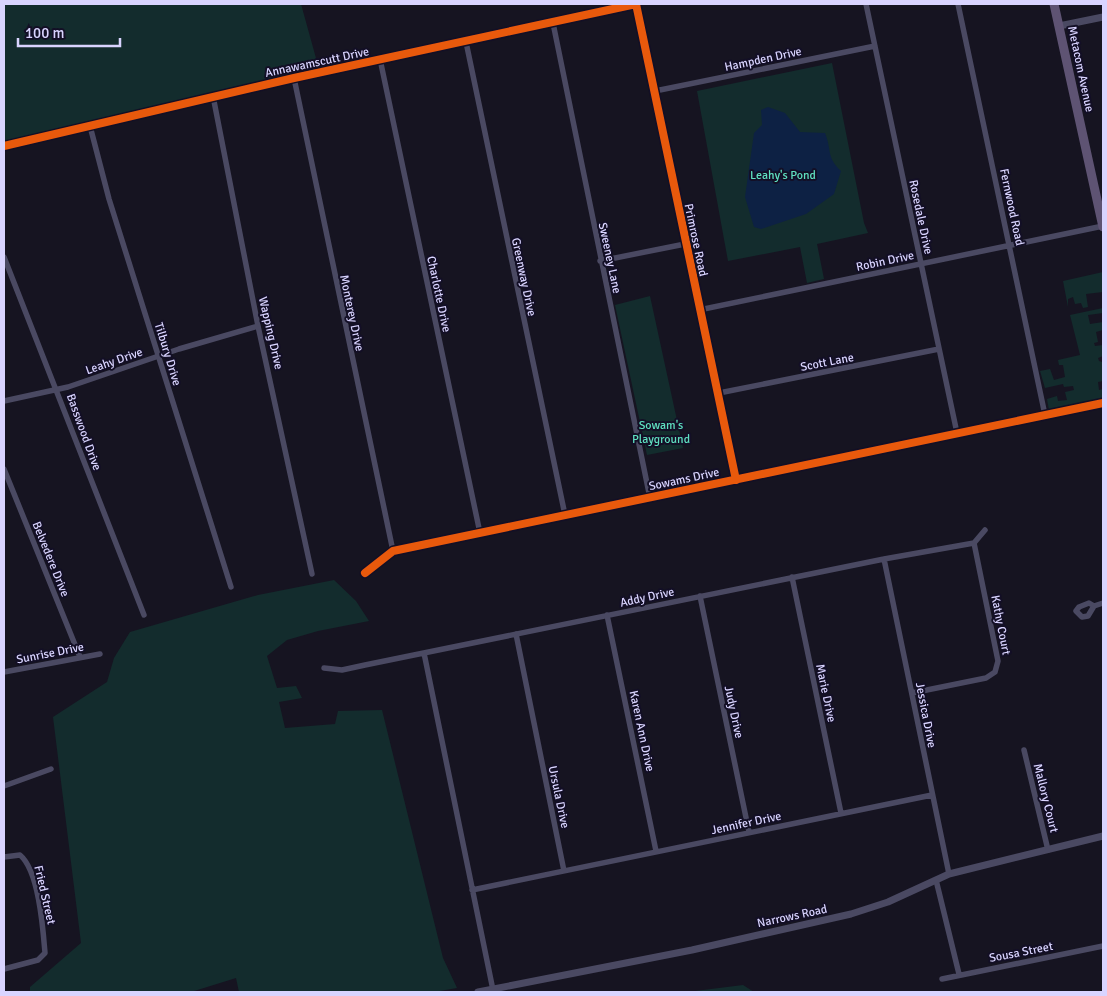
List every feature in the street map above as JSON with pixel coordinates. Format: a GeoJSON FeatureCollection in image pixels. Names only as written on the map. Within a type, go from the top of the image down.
{"type":"FeatureCollection","features":[{"type":"Feature","properties":{"kind":"main road","name":"Metacom Avenue"},"geometry":{"type":"LineString","coordinates":[[1054,4],[1103,226]]}},
{"type":"Feature","properties":{"kind":"street","name":"Annawamscutt Drive"},"geometry":{"type":"LineString","coordinates":[[4,146],[213,96],[636,4]]}},
{"type":"Feature","properties":{"kind":"street","name":"Primrose Road"},"geometry":{"type":"LineString","coordinates":[[636,4],[736,480]]}},
{"type":"Feature","properties":{"kind":"street","name":"Rosedale Drive"},"geometry":{"type":"LineString","coordinates":[[866,4],[957,433]]}},
{"type":"Feature","properties":{"kind":"street","name":"Fernwood Road"},"geometry":{"type":"LineString","coordinates":[[958,4],[1045,415]]}},
{"type":"Feature","properties":{"kind":"street"},"geometry":{"type":"LineString","coordinates":[[1059,26],[1103,17]]}},
{"type":"Feature","properties":{"kind":"street","name":"Sweeney Lane"},"geometry":{"type":"LineString","coordinates":[[553,23],[600,261],[650,498]]}},
{"type":"Feature","properties":{"kind":"street","name":"Greenway Drive"},"geometry":{"type":"LineString","coordinates":[[466,42],[565,515]]}},
{"type":"Feature","properties":{"kind":"street","name":"Hampden Drive"},"geometry":{"type":"LineString","coordinates":[[654,91],[875,46]]}},
{"type":"Feature","properties":{"kind":"street","name":"Charlotte Drive"},"geometry":{"type":"LineString","coordinates":[[380,59],[480,533]]}},
{"type":"Feature","properties":{"kind":"street","name":"Monterey Drive"},"geometry":{"type":"LineString","coordinates":[[294,78],[393,551]]}},
{"type":"Feature","properties":{"kind":"street","name":"Wapping Drive"},"geometry":{"type":"LineString","coordinates":[[213,96],[258,326],[312,574]]}},
{"type":"Feature","properties":{"kind":"street","name":"Tilbury Drive"},"geometry":{"type":"LineString","coordinates":[[90,126],[109,199],[231,587]]}},
{"type":"Feature","properties":{"kind":"street","name":"Robin Drive"},"geometry":{"type":"LineString","coordinates":[[699,310],[1103,226]]}},
{"type":"Feature","properties":{"kind":"street"},"geometry":{"type":"LineString","coordinates":[[600,261],[685,244]]}},
{"type":"Feature","properties":{"kind":"street","name":"Basswood Drive"},"geometry":{"type":"LineString","coordinates":[[4,257],[144,615]]}},
{"type":"Feature","properties":{"kind":"street","name":"Leahy Drive"},"geometry":{"type":"LineString","coordinates":[[4,401],[57,389],[258,326]]}},
{"type":"Feature","properties":{"kind":"street","name":"Scott Lane"},"geometry":{"type":"LineString","coordinates":[[719,393],[939,349]]}},
{"type":"Feature","properties":{"kind":"street","name":"Sowams Drive"},"geometry":{"type":"LineString","coordinates":[[365,573],[393,551],[1103,404]]}},
{"type":"Feature","properties":{"kind":"street","name":"Belvedere Drive"},"geometry":{"type":"LineString","coordinates":[[4,469],[80,658]]}},
{"type":"Feature","properties":{"kind":"street"},"geometry":{"type":"LineString","coordinates":[[974,543],[985,530]]}},
{"type":"Feature","properties":{"kind":"street","name":"Addy Drive"},"geometry":{"type":"LineString","coordinates":[[324,668],[342,670],[884,558],[974,543]]}},
{"type":"Feature","properties":{"kind":"street","name":"Kathy Court"},"geometry":{"type":"LineString","coordinates":[[912,693],[986,678],[995,672],[998,661],[974,543]]}},
{"type":"Feature","properties":{"kind":"street","name":"Jessica Drive"},"geometry":{"type":"LineString","coordinates":[[884,558],[949,874]]}},
{"type":"Feature","properties":{"kind":"street","name":"Marie Drive"},"geometry":{"type":"LineString","coordinates":[[792,577],[841,813]]}},
{"type":"Feature","properties":{"kind":"street","name":"Judy Drive"},"geometry":{"type":"LineString","coordinates":[[700,596],[749,832]]}},
{"type":"Feature","properties":{"kind":"street"},"geometry":{"type":"LineString","coordinates":[[1094,606],[1103,603]]}},
{"type":"Feature","properties":{"kind":"street","name":"Karen Ann Drive"},"geometry":{"type":"LineString","coordinates":[[607,615],[656,852]]}},
{"type":"Feature","properties":{"kind":"street","name":"Ursula Drive"},"geometry":{"type":"LineString","coordinates":[[516,634],[564,871]]}},
{"type":"Feature","properties":{"kind":"street"},"geometry":{"type":"LineString","coordinates":[[424,653],[493,990]]}},
{"type":"Feature","properties":{"kind":"street","name":"Sunrise Drive"},"geometry":{"type":"LineString","coordinates":[[4,672],[100,654]]}},
{"type":"Feature","properties":{"kind":"street","name":"Mallory Court"},"geometry":{"type":"LineString","coordinates":[[1024,750],[1048,850]]}},
{"type":"Feature","properties":{"kind":"street"},"geometry":{"type":"LineString","coordinates":[[4,786],[50,770]]}},
{"type":"Feature","properties":{"kind":"street","name":"Jennifer Drive"},"geometry":{"type":"LineString","coordinates":[[564,871],[932,795]]}},
{"type":"Feature","properties":{"kind":"street","name":"Narrows Road"},"geometry":{"type":"LineString","coordinates":[[478,992],[683,952],[851,914],[882,905],[949,874],[1103,836]]}},
{"type":"Feature","properties":{"kind":"street","name":"Fried Street"},"geometry":{"type":"LineString","coordinates":[[4,857],[18,854],[24,858],[31,872],[42,919],[44,953],[38,960],[4,969]]}},
{"type":"Feature","properties":{"kind":"street"},"geometry":{"type":"LineString","coordinates":[[472,890],[564,871]]}},
{"type":"Feature","properties":{"kind":"street"},"geometry":{"type":"LineString","coordinates":[[936,880],[959,974]]}},
{"type":"Feature","properties":{"kind":"street","name":"Sousa Street"},"geometry":{"type":"LineString","coordinates":[[942,979],[1103,946]]}},
{"type":"Feature","properties":{"kind":"green space"},"geometry":{"type":"Polygon","coordinates":[[[4,4],[301,4],[319,69],[4,145],[4,4]]]}},
{"type":"Feature","properties":{"kind":"green space","name":"Leahy's Pond"},"geometry":{"type":"Polygon","coordinates":[[[832,63],[864,223],[868,233],[817,244],[824,279],[807,283],[800,247],[728,261],[697,91],[832,63]]]}},
{"type":"Feature","properties":{"kind":"green space"},"geometry":{"type":"Polygon","coordinates":[[[1103,272],[1103,292],[1086,294],[1088,307],[1083,308],[1081,303],[1075,304],[1073,297],[1068,299],[1068,307],[1063,281],[1103,272]]]}},
{"type":"Feature","properties":{"kind":"green space","name":"Sowam's Playground"},"geometry":{"type":"Polygon","coordinates":[[[650,296],[683,448],[647,455],[615,305],[650,296]]]}},
{"type":"Feature","properties":{"kind":"green space"},"geometry":{"type":"Polygon","coordinates":[[[1103,308],[1103,313],[1088,315],[1090,324],[1103,322],[1103,330],[1096,332],[1098,342],[1094,343],[1095,346],[1103,345],[1103,356],[1098,358],[1102,362],[1103,381],[1098,382],[1099,390],[1103,389],[1103,400],[1056,411],[1049,410],[1047,399],[1057,396],[1058,401],[1067,400],[1065,392],[1074,390],[1073,386],[1064,387],[1063,384],[1045,388],[1040,371],[1050,369],[1054,380],[1065,377],[1063,365],[1059,365],[1058,360],[1080,355],[1070,315],[1103,308]]]}},
{"type":"Feature","properties":{"kind":"green space"},"geometry":{"type":"Polygon","coordinates":[[[334,580],[356,601],[369,621],[318,631],[287,640],[267,656],[277,688],[296,686],[302,698],[279,702],[285,728],[335,724],[338,711],[382,710],[443,958],[457,988],[434,992],[239,992],[236,978],[191,992],[30,992],[30,987],[81,943],[53,717],[107,682],[114,658],[130,632],[258,595],[334,580]]]}},
{"type":"Feature","properties":{"kind":"green space"},"geometry":{"type":"Polygon","coordinates":[[[743,985],[754,992],[687,992],[743,985]]]}},
{"type":"Feature","properties":{"kind":"water"},"geometry":{"type":"Polygon","coordinates":[[[768,107],[785,113],[800,132],[825,133],[833,162],[841,171],[834,194],[806,214],[761,229],[754,227],[745,197],[754,133],[762,125],[761,110],[768,107]]]}},
{"type":"Feature","properties":{"kind":"cycle path"},"geometry":{"type":"LineString","coordinates":[[4,146],[294,78],[636,4],[736,480]]}},
{"type":"Feature","properties":{"kind":"cycle path"},"geometry":{"type":"LineString","coordinates":[[365,573],[393,551],[1103,403]]}}]}
